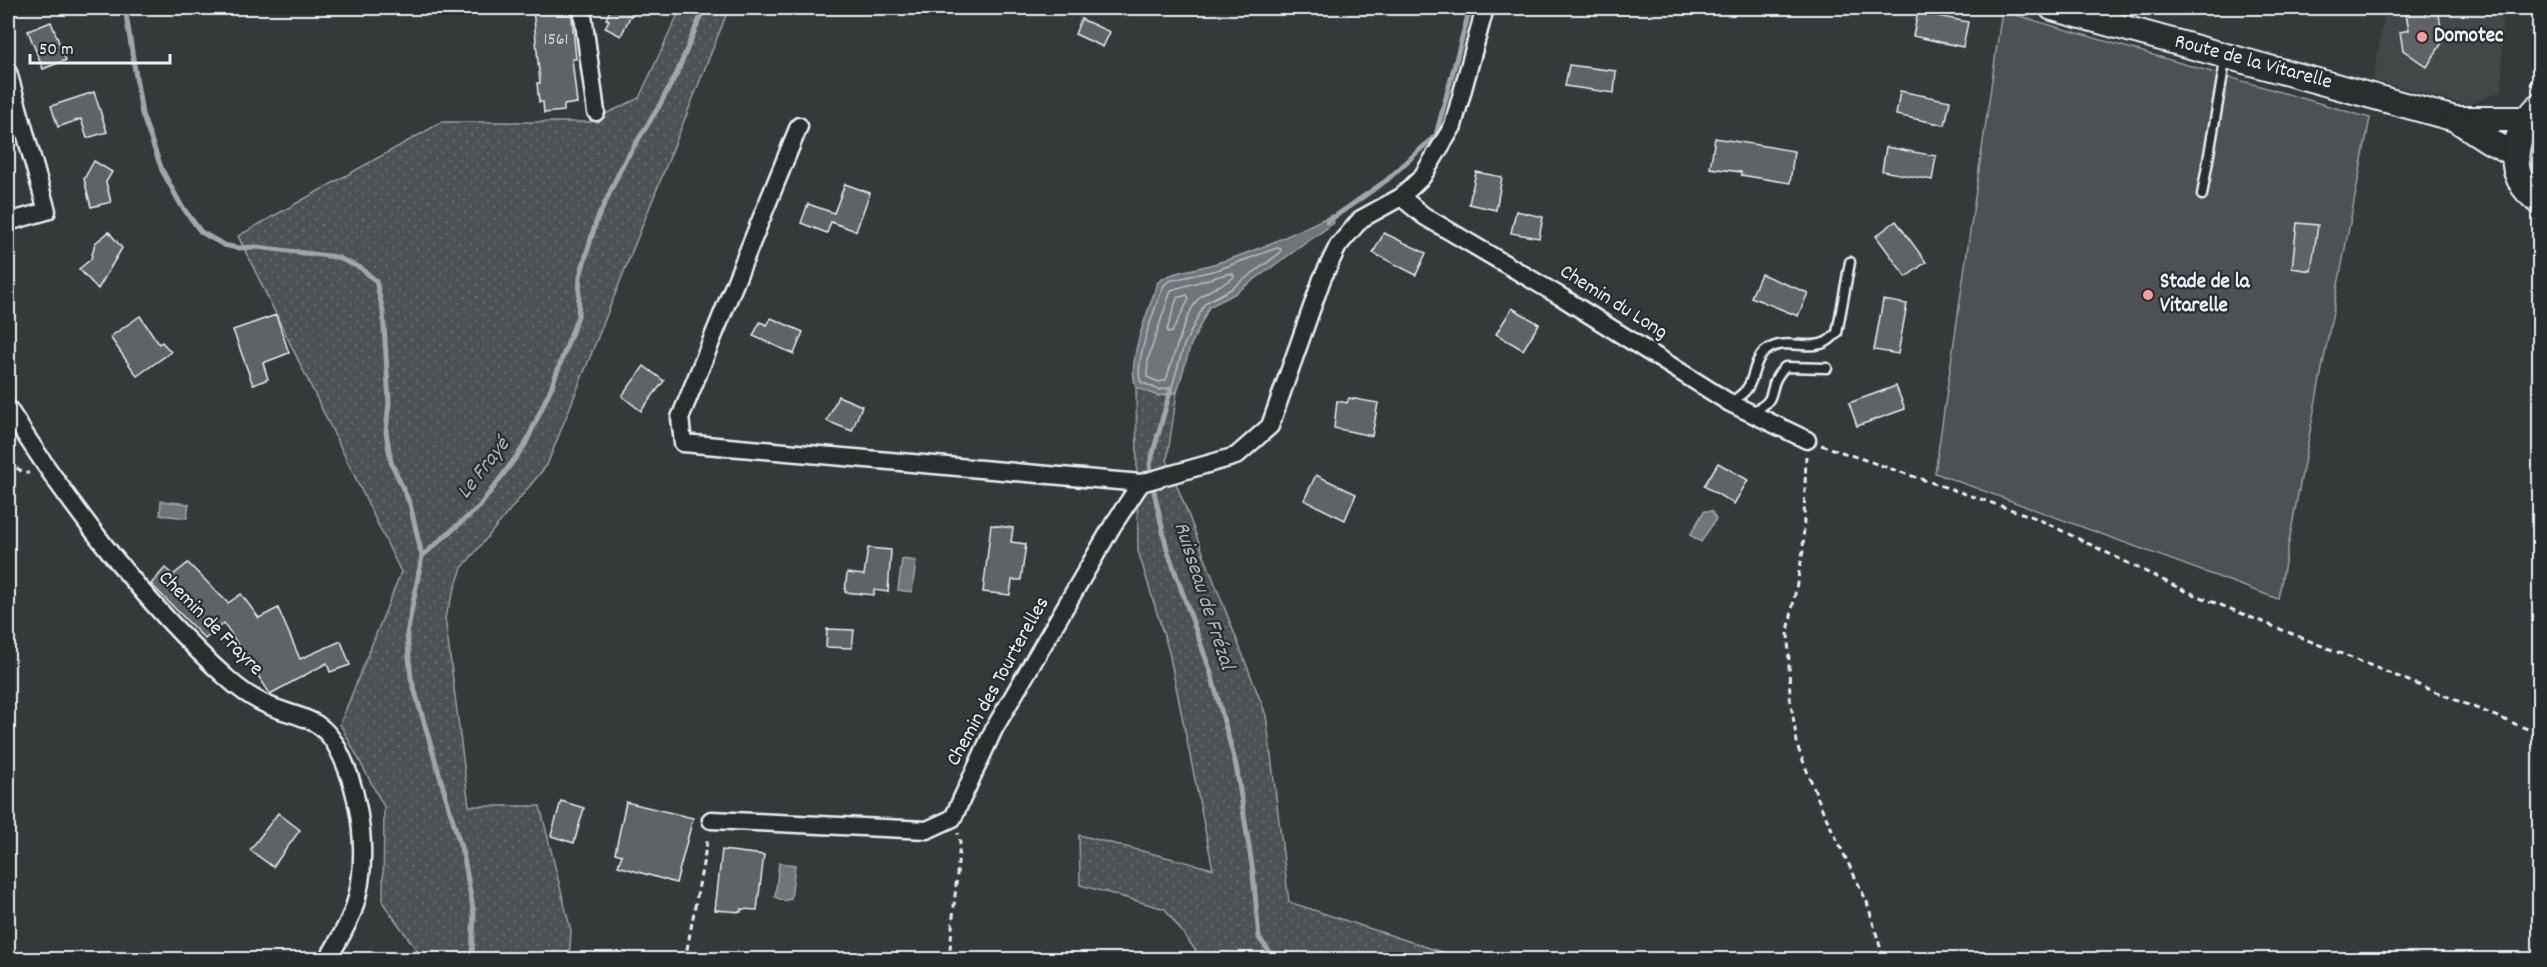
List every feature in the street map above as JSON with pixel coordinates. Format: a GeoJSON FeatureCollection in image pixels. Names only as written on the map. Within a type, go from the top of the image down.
{"type":"FeatureCollection","features":[{"type":"Feature","properties":{"kind":"main road"},"geometry":{"type":"LineString","coordinates":[[2533,113],[2518,135],[2515,154],[2517,170],[2524,186],[2540,201]]}},
{"type":"Feature","properties":{"kind":"street"},"geometry":{"type":"LineString","coordinates":[[582,8],[596,112]]}},
{"type":"Feature","properties":{"kind":"street"},"geometry":{"type":"LineString","coordinates":[[799,126],[680,418],[683,442],[1141,483],[1236,456],[1270,426],[1322,279],[1338,246],[1361,219],[1401,197],[1422,177],[1453,126],[1485,8]]}},
{"type":"Feature","properties":{"kind":"street","name":"Route de la Vitarelle"},"geometry":{"type":"LineString","coordinates":[[2052,8],[2454,119],[2515,154]]}},
{"type":"Feature","properties":{"kind":"street"},"geometry":{"type":"LineString","coordinates":[[8,72],[47,211],[8,222]]}},
{"type":"Feature","properties":{"kind":"street","name":"Route de la Vitarelle"},"geometry":{"type":"LineString","coordinates":[[2454,119],[2533,113]]}},
{"type":"Feature","properties":{"kind":"street","name":"Chemin du Long"},"geometry":{"type":"LineString","coordinates":[[1401,197],[1424,216],[1563,298],[1730,403],[1807,440]]}},
{"type":"Feature","properties":{"kind":"street","name":"Chemin de Frayre"},"geometry":{"type":"LineString","coordinates":[[8,408],[49,473],[165,615],[247,694],[263,704],[294,712],[315,722],[327,733],[339,751],[356,806],[360,832],[361,871],[353,910],[327,960]]}},
{"type":"Feature","properties":{"kind":"street","name":"Chemin des Tourterelles"},"geometry":{"type":"LineString","coordinates":[[953,818],[994,729],[1113,525],[1141,483]]}},
{"type":"Feature","properties":{"kind":"street"},"geometry":{"type":"LineString","coordinates":[[711,820],[927,830],[953,818]]}},
{"type":"Feature","properties":{"kind":"lane"},"geometry":{"type":"LineString","coordinates":[[2202,195],[2226,56]]}},
{"type":"Feature","properties":{"kind":"lane"},"geometry":{"type":"LineString","coordinates":[[1730,403],[1742,395],[1749,386],[1757,362],[1766,350],[1791,343],[1827,342],[1837,333],[1850,262]]}},
{"type":"Feature","properties":{"kind":"lane"},"geometry":{"type":"LineString","coordinates":[[1749,412],[1764,407],[1771,398],[1776,375],[1785,367],[1827,368]]}},
{"type":"Feature","properties":{"kind":"path"},"geometry":{"type":"LineString","coordinates":[[1884,960],[1867,902],[1823,811],[1798,748],[1790,698],[1788,632],[1803,551],[1807,440],[2036,518],[2181,589],[2540,734]]}},
{"type":"Feature","properties":{"kind":"path"},"geometry":{"type":"LineString","coordinates":[[949,960],[960,842],[953,818]]}},
{"type":"Feature","properties":{"kind":"path"},"geometry":{"type":"LineString","coordinates":[[685,960],[711,820]]}},
{"type":"Feature","properties":{"kind":"shaded area"},"geometry":{"type":"Polygon","coordinates":[[[681,8],[729,8],[547,465],[462,568],[445,617],[469,806],[540,806],[571,931],[569,959],[423,959],[383,903],[384,807],[340,724],[401,572],[238,236],[442,122],[589,122],[639,98],[681,8]]]}},
{"type":"Feature","properties":{"kind":"shaded area"},"geometry":{"type":"Polygon","coordinates":[[[2386,8],[2502,8],[2502,91],[2467,105],[2373,80],[2386,8]]]}},
{"type":"Feature","properties":{"kind":"shaded area","name":"Stade de la Vitarelle"},"geometry":{"type":"Polygon","coordinates":[[[2002,11],[2370,118],[2278,599],[1935,473],[2002,11]]]}},
{"type":"Feature","properties":{"kind":"shaded area"},"geometry":{"type":"Polygon","coordinates":[[[2539,125],[2539,184],[2530,162],[2530,147],[2539,125]]]}},
{"type":"Feature","properties":{"kind":"shaded area"},"geometry":{"type":"Polygon","coordinates":[[[1136,387],[1158,396],[1177,392],[1167,460],[1266,715],[1289,902],[1463,959],[1202,959],[1165,909],[1080,885],[1079,835],[1213,869],[1169,652],[1138,551],[1136,387]]]}},
{"type":"Feature","properties":{"kind":"water"},"geometry":{"type":"Polygon","coordinates":[[[1332,215],[1334,223],[1234,294],[1209,307],[1190,347],[1177,392],[1158,396],[1136,387],[1134,363],[1136,349],[1158,282],[1173,274],[1252,251],[1332,215]]]}},
{"type":"Feature","properties":{"kind":"water"},"geometry":{"type":"Polygon","coordinates":[[[161,501],[189,504],[187,518],[160,515],[161,501]]]}},
{"type":"Feature","properties":{"kind":"water"},"geometry":{"type":"Polygon","coordinates":[[[1704,511],[1712,511],[1716,519],[1701,542],[1690,535],[1704,511]]]}},
{"type":"Feature","properties":{"kind":"water"},"geometry":{"type":"Polygon","coordinates":[[[902,559],[916,561],[912,592],[898,590],[902,559]]]}},
{"type":"Feature","properties":{"kind":"water"},"geometry":{"type":"Polygon","coordinates":[[[779,863],[795,865],[791,899],[784,901],[775,897],[779,863]]]}},
{"type":"Feature","properties":{"kind":"building"},"geometry":{"type":"Polygon","coordinates":[[[533,8],[571,8],[576,59],[572,59],[577,103],[564,105],[564,111],[544,113],[543,102],[539,102],[537,83],[540,83],[533,8]]]}},
{"type":"Feature","properties":{"kind":"building"},"geometry":{"type":"Polygon","coordinates":[[[611,8],[634,8],[621,36],[605,28],[611,8]]]}},
{"type":"Feature","properties":{"kind":"building","name":"Domotec"},"geometry":{"type":"Polygon","coordinates":[[[2405,8],[2438,8],[2443,41],[2427,67],[2403,50],[2400,32],[2409,30],[2405,8]]]}},
{"type":"Feature","properties":{"kind":"building"},"geometry":{"type":"Polygon","coordinates":[[[1918,12],[1968,22],[1963,47],[1913,36],[1918,12]]]}},
{"type":"Feature","properties":{"kind":"building"},"geometry":{"type":"Polygon","coordinates":[[[1081,19],[1110,32],[1103,47],[1075,34],[1081,19]]]}},
{"type":"Feature","properties":{"kind":"building"},"geometry":{"type":"Polygon","coordinates":[[[51,22],[66,60],[43,69],[28,31],[51,22]]]}},
{"type":"Feature","properties":{"kind":"building"},"geometry":{"type":"Polygon","coordinates":[[[1569,65],[1616,71],[1614,93],[1565,86],[1569,65]]]}},
{"type":"Feature","properties":{"kind":"building"},"geometry":{"type":"Polygon","coordinates":[[[1900,91],[1950,101],[1945,125],[1896,115],[1900,91]]]}},
{"type":"Feature","properties":{"kind":"building"},"geometry":{"type":"Polygon","coordinates":[[[94,92],[107,132],[87,138],[81,119],[58,127],[51,106],[94,92]]]}},
{"type":"Feature","properties":{"kind":"building"},"geometry":{"type":"Polygon","coordinates":[[[1715,138],[1794,151],[1790,183],[1710,168],[1715,138]]]}},
{"type":"Feature","properties":{"kind":"building"},"geometry":{"type":"Polygon","coordinates":[[[1886,147],[1936,156],[1932,180],[1882,171],[1886,147]]]}},
{"type":"Feature","properties":{"kind":"building"},"geometry":{"type":"Polygon","coordinates":[[[94,161],[112,172],[106,182],[111,202],[91,207],[84,179],[94,161]]]}},
{"type":"Feature","properties":{"kind":"building"},"geometry":{"type":"Polygon","coordinates":[[[1476,172],[1502,177],[1496,210],[1469,204],[1476,172]]]}},
{"type":"Feature","properties":{"kind":"building"},"geometry":{"type":"Polygon","coordinates":[[[845,184],[870,193],[856,231],[831,222],[827,233],[801,223],[808,204],[834,213],[845,184]]]}},
{"type":"Feature","properties":{"kind":"building"},"geometry":{"type":"Polygon","coordinates":[[[1516,211],[1543,217],[1539,238],[1511,233],[1516,211]]]}},
{"type":"Feature","properties":{"kind":"building"},"geometry":{"type":"Polygon","coordinates":[[[1896,221],[1926,262],[1906,277],[1876,236],[1896,221]]]}},
{"type":"Feature","properties":{"kind":"building"},"geometry":{"type":"Polygon","coordinates":[[[2297,223],[2318,225],[2311,271],[2292,268],[2297,223]]]}},
{"type":"Feature","properties":{"kind":"building"},"geometry":{"type":"Polygon","coordinates":[[[109,232],[122,248],[98,289],[79,269],[91,259],[95,243],[109,232]]]}},
{"type":"Feature","properties":{"kind":"building"},"geometry":{"type":"Polygon","coordinates":[[[1384,233],[1426,253],[1416,275],[1373,253],[1384,233]]]}},
{"type":"Feature","properties":{"kind":"building"},"geometry":{"type":"Polygon","coordinates":[[[1761,274],[1808,293],[1798,316],[1751,297],[1761,274]]]}},
{"type":"Feature","properties":{"kind":"building"},"geometry":{"type":"Polygon","coordinates":[[[1883,300],[1907,304],[1898,354],[1874,350],[1883,300]]]}},
{"type":"Feature","properties":{"kind":"building"},"geometry":{"type":"Polygon","coordinates":[[[1512,308],[1539,324],[1523,350],[1496,334],[1512,308]]]}},
{"type":"Feature","properties":{"kind":"building"},"geometry":{"type":"Polygon","coordinates":[[[276,315],[289,353],[263,363],[268,379],[253,385],[233,330],[276,315]]]}},
{"type":"Feature","properties":{"kind":"building"},"geometry":{"type":"Polygon","coordinates":[[[140,316],[159,344],[162,342],[171,352],[137,376],[110,337],[140,316]]]}},
{"type":"Feature","properties":{"kind":"building"},"geometry":{"type":"Polygon","coordinates":[[[771,318],[803,332],[794,354],[753,336],[760,322],[767,325],[771,318]]]}},
{"type":"Feature","properties":{"kind":"building"},"geometry":{"type":"Polygon","coordinates":[[[644,366],[664,381],[641,411],[622,396],[644,366]]]}},
{"type":"Feature","properties":{"kind":"building"},"geometry":{"type":"Polygon","coordinates":[[[1896,386],[1905,409],[1857,426],[1849,403],[1896,386]]]}},
{"type":"Feature","properties":{"kind":"building"},"geometry":{"type":"Polygon","coordinates":[[[838,396],[862,406],[852,431],[827,421],[838,396]]]}},
{"type":"Feature","properties":{"kind":"building"},"geometry":{"type":"Polygon","coordinates":[[[1349,398],[1378,403],[1372,436],[1334,428],[1337,401],[1347,403],[1349,398]]]}},
{"type":"Feature","properties":{"kind":"building"},"geometry":{"type":"Polygon","coordinates":[[[1718,463],[1748,480],[1734,504],[1704,486],[1718,463]]]}},
{"type":"Feature","properties":{"kind":"building"},"geometry":{"type":"Polygon","coordinates":[[[1316,475],[1356,494],[1345,520],[1304,500],[1316,475]]]}},
{"type":"Feature","properties":{"kind":"building"},"geometry":{"type":"Polygon","coordinates":[[[991,525],[1013,528],[1011,542],[1026,544],[1021,580],[1012,580],[1010,595],[983,592],[991,525]]]}},
{"type":"Feature","properties":{"kind":"building"},"geometry":{"type":"Polygon","coordinates":[[[868,548],[891,550],[888,592],[874,590],[874,595],[845,592],[847,573],[864,575],[868,548]]]}},
{"type":"Feature","properties":{"kind":"building"},"geometry":{"type":"Polygon","coordinates":[[[188,563],[228,603],[241,594],[259,618],[278,608],[300,659],[341,641],[350,665],[330,672],[327,663],[270,694],[224,623],[205,639],[151,584],[165,568],[173,575],[188,563]]]}},
{"type":"Feature","properties":{"kind":"building"},"geometry":{"type":"Polygon","coordinates":[[[827,629],[854,630],[852,648],[826,647],[827,629]]]}},
{"type":"Feature","properties":{"kind":"building"},"geometry":{"type":"Polygon","coordinates":[[[561,801],[584,808],[574,843],[551,836],[561,801]]]}},
{"type":"Feature","properties":{"kind":"building"},"geometry":{"type":"Polygon","coordinates":[[[626,802],[693,818],[676,883],[618,866],[622,855],[615,853],[626,802]]]}},
{"type":"Feature","properties":{"kind":"building"},"geometry":{"type":"Polygon","coordinates":[[[278,813],[300,830],[273,867],[250,850],[278,813]]]}},
{"type":"Feature","properties":{"kind":"building"},"geometry":{"type":"Polygon","coordinates":[[[722,850],[764,855],[757,910],[741,909],[741,912],[715,910],[722,850]]]}},
{"type":"Feature","properties":{"kind":"waterway"},"geometry":{"type":"LineString","coordinates":[[125,8],[142,114],[162,170],[181,205],[201,232],[224,245],[237,248],[257,247],[336,257],[361,268],[376,281],[383,311],[389,402],[386,432],[391,462],[410,504],[422,556]]}},
{"type":"Feature","properties":{"kind":"waterway","name":"Le Frayé"},"geometry":{"type":"LineString","coordinates":[[470,960],[474,914],[464,858],[411,678],[407,634],[422,556],[479,507],[525,445],[551,388],[578,316],[580,276],[596,222],[623,164],[677,73],[704,8]]}},
{"type":"Feature","properties":{"kind":"waterway","name":"Ruisseau de Frézal"},"geometry":{"type":"LineString","coordinates":[[1327,222],[1387,180],[1436,135],[1470,8]]}},
{"type":"Feature","properties":{"kind":"waterway","name":"Ruisseau de Frézal"},"geometry":{"type":"LineString","coordinates":[[1171,388],[1150,464],[1153,487],[1167,549],[1210,670],[1236,765],[1253,872],[1259,938],[1276,960]]}},
{"type":"Feature","properties":{"kind":"place","name":"Domotec"},"geometry":{"type":"Point","coordinates":[2422,37]}},
{"type":"Feature","properties":{"kind":"place","name":"Stade de la Vitarelle"},"geometry":{"type":"Point","coordinates":[2148,295]}}]}
